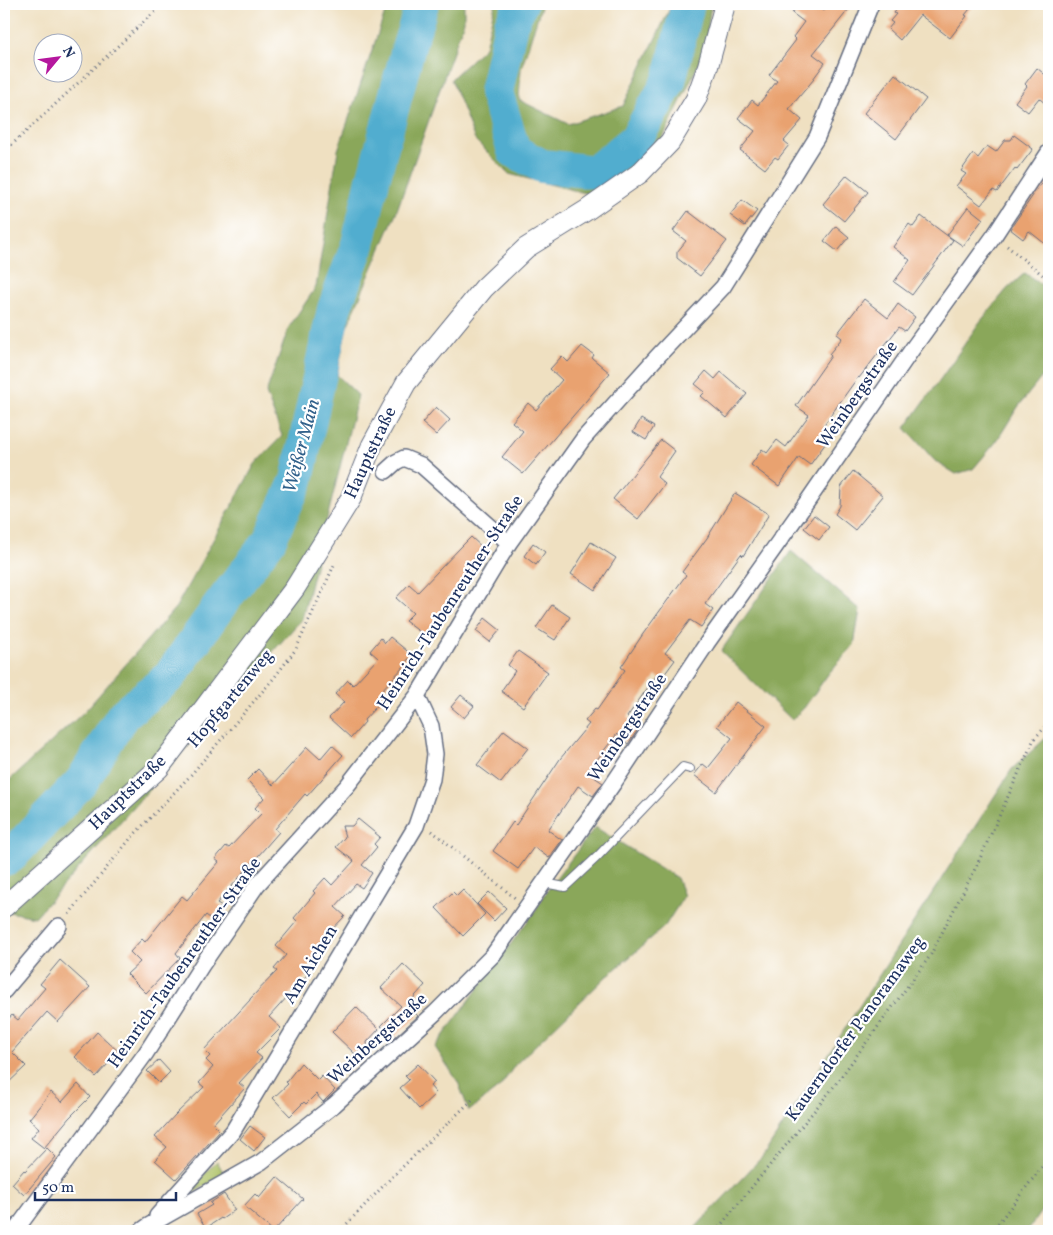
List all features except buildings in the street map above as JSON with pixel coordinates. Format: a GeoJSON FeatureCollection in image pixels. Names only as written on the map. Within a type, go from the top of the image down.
{"type":"FeatureCollection","features":[{"type":"Feature","properties":{"kind":"main road","name":"Hauptstraße"},"geometry":{"type":"LineString","coordinates":[[4,907],[159,768],[295,588],[351,498],[372,445],[406,383],[484,288],[526,248],[587,210],[640,173],[670,142],[696,100],[708,66],[724,4]]}},
{"type":"Feature","properties":{"kind":"street","name":"Heinrich-Taubenreuther-Straße"},"geometry":{"type":"LineString","coordinates":[[16,1231],[146,1053],[202,965],[257,885],[346,786],[416,696],[509,543],[583,438],[723,287],[816,137],[871,4]]}},
{"type":"Feature","properties":{"kind":"street","name":"Weinbergstraße"},"geometry":{"type":"LineString","coordinates":[[144,1228],[261,1162],[334,1105],[434,1013],[493,955],[613,784],[706,644],[913,348],[994,236],[1049,152]]}},
{"type":"Feature","properties":{"kind":"street"},"geometry":{"type":"LineString","coordinates":[[386,471],[404,458],[421,465],[509,543]]}},
{"type":"Feature","properties":{"kind":"street","name":"Am Aichen"},"geometry":{"type":"LineString","coordinates":[[144,1228],[233,1131],[416,826],[432,779],[435,754],[431,726],[416,696]]}},
{"type":"Feature","properties":{"kind":"street"},"geometry":{"type":"LineString","coordinates":[[4,992],[60,926]]}},
{"type":"Feature","properties":{"kind":"lane"},"geometry":{"type":"LineString","coordinates":[[544,883],[566,886],[597,857],[682,767],[690,769]]}},
{"type":"Feature","properties":{"kind":"path"},"geometry":{"type":"LineString","coordinates":[[4,152],[163,4]]}},
{"type":"Feature","properties":{"kind":"path"},"geometry":{"type":"LineString","coordinates":[[994,236],[1049,280]]}},
{"type":"Feature","properties":{"kind":"path","name":"Hopfgartenweg"},"geometry":{"type":"LineString","coordinates":[[60,926],[132,838],[189,777],[296,650],[338,557]]}},
{"type":"Feature","properties":{"kind":"path","name":"Kauerndorfer Panoramaweg"},"geometry":{"type":"LineString","coordinates":[[716,1231],[832,1089],[930,956],[977,865],[1034,739],[1049,723]]}},
{"type":"Feature","properties":{"kind":"path"},"geometry":{"type":"LineString","coordinates":[[418,820],[527,908]]}},
{"type":"Feature","properties":{"kind":"path"},"geometry":{"type":"LineString","coordinates":[[340,1231],[390,1179],[472,1100]]}},
{"type":"Feature","properties":{"kind":"path"},"geometry":{"type":"LineString","coordinates":[[992,1231],[1049,1158]]}},
{"type":"Feature","properties":{"kind":"green space"},"geometry":{"type":"Polygon","coordinates":[[[388,4],[464,4],[464,21],[396,213],[347,327],[337,375],[358,395],[302,619],[35,917],[4,911],[4,785],[85,711],[176,607],[255,464],[282,436],[266,393],[289,327],[316,287],[338,150],[388,4]]]}},
{"type":"Feature","properties":{"kind":"green space"},"geometry":{"type":"Polygon","coordinates":[[[495,4],[542,4],[521,69],[519,100],[568,124],[623,106],[672,4],[711,4],[705,51],[661,142],[613,200],[509,174],[475,140],[451,79],[485,47],[495,4]]]}},
{"type":"Feature","properties":{"kind":"green space"},"geometry":{"type":"Polygon","coordinates":[[[1025,273],[1049,290],[1049,368],[1018,407],[996,442],[973,469],[956,474],[935,461],[905,428],[979,323],[1007,289],[1025,273]]]}},
{"type":"Feature","properties":{"kind":"green space"},"geometry":{"type":"Polygon","coordinates":[[[791,551],[860,610],[854,645],[829,673],[804,708],[792,720],[721,651],[791,551]]]}},
{"type":"Feature","properties":{"kind":"green space"},"geometry":{"type":"Polygon","coordinates":[[[1049,735],[1049,1200],[1027,1231],[692,1231],[763,1156],[1012,769],[1049,735]]]}},
{"type":"Feature","properties":{"kind":"green space"},"geometry":{"type":"Polygon","coordinates":[[[595,827],[677,878],[684,896],[665,926],[607,976],[515,1065],[500,1087],[469,1111],[458,1082],[435,1047],[595,827]]]}},
{"type":"Feature","properties":{"kind":"green space"},"geometry":{"type":"Polygon","coordinates":[[[217,1161],[224,1174],[175,1204],[217,1161]]]}},
{"type":"Feature","properties":{"kind":"waterway","name":"Weißer Main"},"geometry":{"type":"LineString","coordinates":[[4,859],[10,857],[82,781],[123,715],[169,677],[220,605],[269,541],[297,480],[334,309],[358,244],[373,180],[422,4]]}},
{"type":"Feature","properties":{"kind":"waterway","name":"Weißer Main"},"geometry":{"type":"LineString","coordinates":[[521,4],[511,24],[496,92],[514,151],[542,166],[595,172],[636,139],[669,81],[688,4]]}}]}
